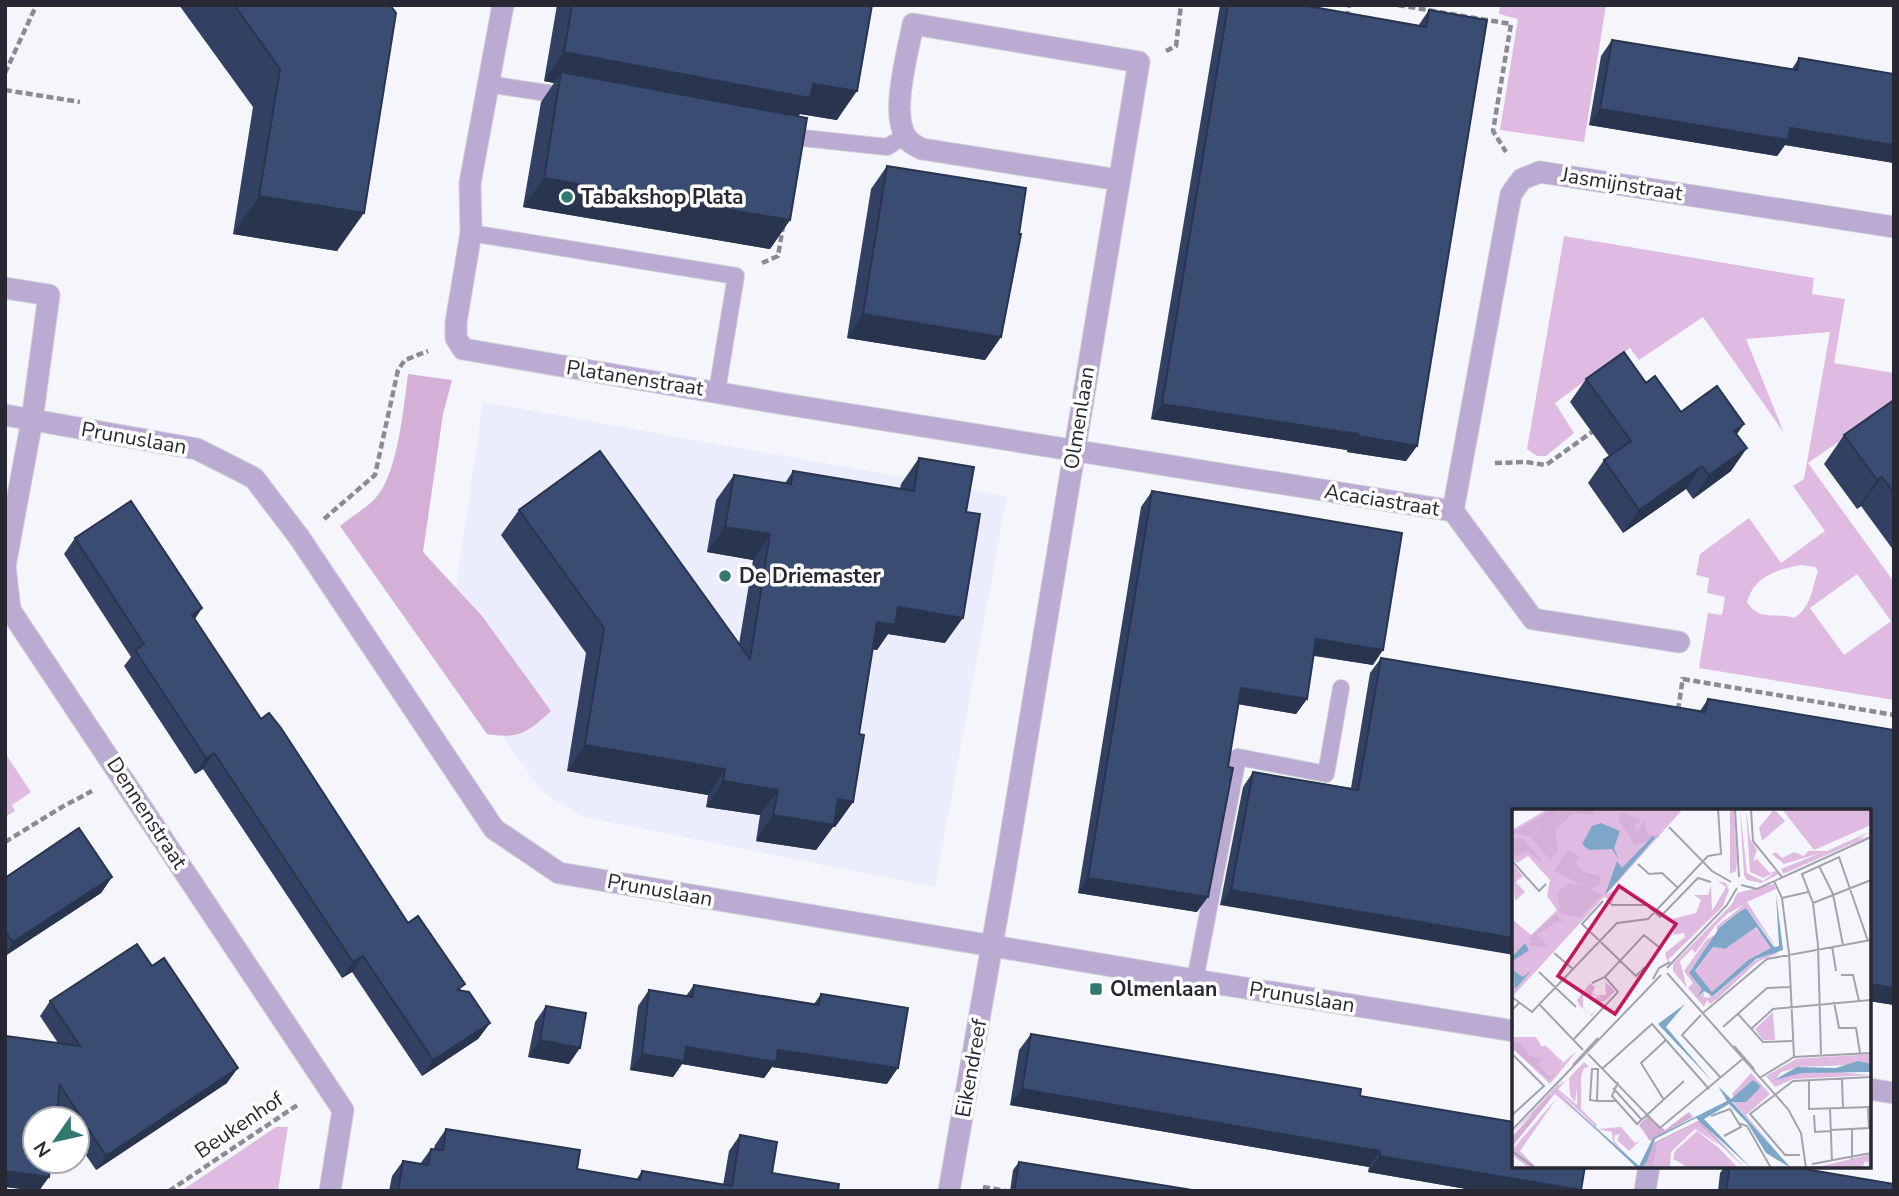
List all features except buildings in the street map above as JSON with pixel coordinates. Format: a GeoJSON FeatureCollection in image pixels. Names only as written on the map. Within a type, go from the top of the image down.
{"type":"FeatureCollection","features":[{"type":"Feature","properties":{"kind":"street"},"geometry":{"type":"LineString","coordinates":[[459,344],[456,338],[456,322],[471,233],[470,183],[486,84],[503,5]]}},
{"type":"Feature","properties":{"kind":"street"},"geometry":{"type":"LineString","coordinates":[[1119,180],[922,149],[912,145],[905,136],[900,111],[913,24],[1139,62]]}},
{"type":"Feature","properties":{"kind":"street","name":"Olmenlaan"},"geometry":{"type":"LineString","coordinates":[[992,946],[1139,62]]}},
{"type":"Feature","properties":{"kind":"street","name":"Jasmijnstraat"},"geometry":{"type":"LineString","coordinates":[[1522,178],[1540,172],[1894,227]]}},
{"type":"Feature","properties":{"kind":"street"},"geometry":{"type":"LineString","coordinates":[[1453,511],[1511,194],[1522,178]]}},
{"type":"Feature","properties":{"kind":"street","name":"Dennenstraat"},"geometry":{"type":"LineString","coordinates":[[5,288],[49,295],[32,420],[5,566],[10,610],[343,1110],[330,1191]]}},
{"type":"Feature","properties":{"kind":"street","name":"Platanenstraat"},"geometry":{"type":"LineString","coordinates":[[459,344],[470,351],[1074,450]]}},
{"type":"Feature","properties":{"kind":"street","name":"Prunuslaan"},"geometry":{"type":"LineString","coordinates":[[5,415],[197,449],[254,478],[299,537],[494,829],[559,873],[1512,1031]]}},
{"type":"Feature","properties":{"kind":"street","name":"Acaciastraat"},"geometry":{"type":"LineString","coordinates":[[1074,450],[1453,511],[1533,619],[1679,642]]}},
{"type":"Feature","properties":{"kind":"street","name":"Eikendreef"},"geometry":{"type":"LineString","coordinates":[[949,1191],[992,946]]}},
{"type":"Feature","properties":{"kind":"street"},"geometry":{"type":"LineString","coordinates":[[1871,1089],[1894,1093]]}},
{"type":"Feature","properties":{"kind":"street"},"geometry":{"type":"LineString","coordinates":[[1645,1191],[1649,1168]]}},
{"type":"Feature","properties":{"kind":"lane"},"geometry":{"type":"LineString","coordinates":[[486,84],[582,99]]}},
{"type":"Feature","properties":{"kind":"lane"},"geometry":{"type":"LineString","coordinates":[[772,134],[887,147],[905,136]]}},
{"type":"Feature","properties":{"kind":"lane"},"geometry":{"type":"LineString","coordinates":[[471,233],[736,276],[718,391]]}},
{"type":"Feature","properties":{"kind":"lane"},"geometry":{"type":"LineString","coordinates":[[1195,980],[1238,757],[1326,774],[1341,688]]}},
{"type":"Feature","properties":{"kind":"path"},"geometry":{"type":"LineString","coordinates":[[5,73],[36,5]]}},
{"type":"Feature","properties":{"kind":"path"},"geometry":{"type":"LineString","coordinates":[[1139,62],[1176,46],[1181,5]]}},
{"type":"Feature","properties":{"kind":"path"},"geometry":{"type":"LineString","coordinates":[[1347,19],[1349,5]]}},
{"type":"Feature","properties":{"kind":"path"},"geometry":{"type":"LineString","coordinates":[[1398,5],[1511,24],[1493,131],[1522,178]]}},
{"type":"Feature","properties":{"kind":"path"},"geometry":{"type":"LineString","coordinates":[[5,90],[80,102]]}},
{"type":"Feature","properties":{"kind":"path"},"geometry":{"type":"LineString","coordinates":[[736,276],[778,256],[785,217]]}},
{"type":"Feature","properties":{"kind":"path"},"geometry":{"type":"LineString","coordinates":[[299,537],[375,475],[396,376],[402,363],[412,355],[459,344]]}},
{"type":"Feature","properties":{"kind":"path"},"geometry":{"type":"LineString","coordinates":[[1462,464],[1526,462],[1546,465],[1592,432]]}},
{"type":"Feature","properties":{"kind":"path"},"geometry":{"type":"LineString","coordinates":[[1677,716],[1690,643],[1679,642]]}},
{"type":"Feature","properties":{"kind":"path"},"geometry":{"type":"LineString","coordinates":[[1683,680],[1894,715]]}},
{"type":"Feature","properties":{"kind":"path"},"geometry":{"type":"LineString","coordinates":[[5,842],[62,807],[122,776]]}},
{"type":"Feature","properties":{"kind":"path","name":"Beukenhof"},"geometry":{"type":"LineString","coordinates":[[169,1191],[326,1086]]}},
{"type":"Feature","properties":{"kind":"shaded area"},"geometry":{"type":"Polygon","coordinates":[[[1500,5],[1606,5],[1584,142],[1500,130],[1518,19],[1499,14],[1500,5]]]}},
{"type":"Feature","properties":{"kind":"shaded area"},"geometry":{"type":"Polygon","coordinates":[[[1564,236],[1814,278],[1812,294],[1845,299],[1834,363],[1894,373],[1894,404],[1808,463],[1894,582],[1894,700],[1699,668],[1708,613],[1722,615],[1725,597],[1707,593],[1709,578],[1696,575],[1700,554],[1749,518],[1781,563],[1825,531],[1793,486],[1804,479],[1830,332],[1746,339],[1784,433],[1703,317],[1639,360],[1630,348],[1555,403],[1574,433],[1546,456],[1537,456],[1527,449],[1564,236]],[[1801,565],[1768,575],[1755,586],[1747,602],[1763,614],[1794,618],[1800,614],[1807,603],[1818,571],[1815,567],[1801,565]],[[1857,574],[1810,608],[1844,655],[1891,621],[1857,574]]]}},
{"type":"Feature","properties":{"kind":"shaded area"},"geometry":{"type":"Polygon","coordinates":[[[408,374],[452,380],[443,414],[423,552],[482,616],[551,711],[522,733],[507,736],[487,734],[340,526],[370,503],[385,484],[399,437],[408,374]]]}},
{"type":"Feature","properties":{"kind":"shaded area","name":"De Driemaster"},"geometry":{"type":"Polygon","coordinates":[[[483,402],[1007,496],[935,887],[584,817],[542,792],[446,656],[483,402]]]}},
{"type":"Feature","properties":{"kind":"shaded area"},"geometry":{"type":"Polygon","coordinates":[[[5,753],[31,792],[12,805],[15,811],[5,817],[5,753]]]}},
{"type":"Feature","properties":{"kind":"shaded area"},"geometry":{"type":"Polygon","coordinates":[[[276,1127],[288,1127],[278,1191],[181,1191],[276,1127]]]}},
{"type":"Feature","properties":{"kind":"place","name":"Tabakshop Plata"},"geometry":{"type":"Point","coordinates":[567,197]}},
{"type":"Feature","properties":{"kind":"place","name":"De Driemaster"},"geometry":{"type":"Point","coordinates":[725,576]}},
{"type":"Feature","properties":{"kind":"place","name":"Olmenlaan"},"geometry":{"type":"Point","coordinates":[1096,989]}}]}
